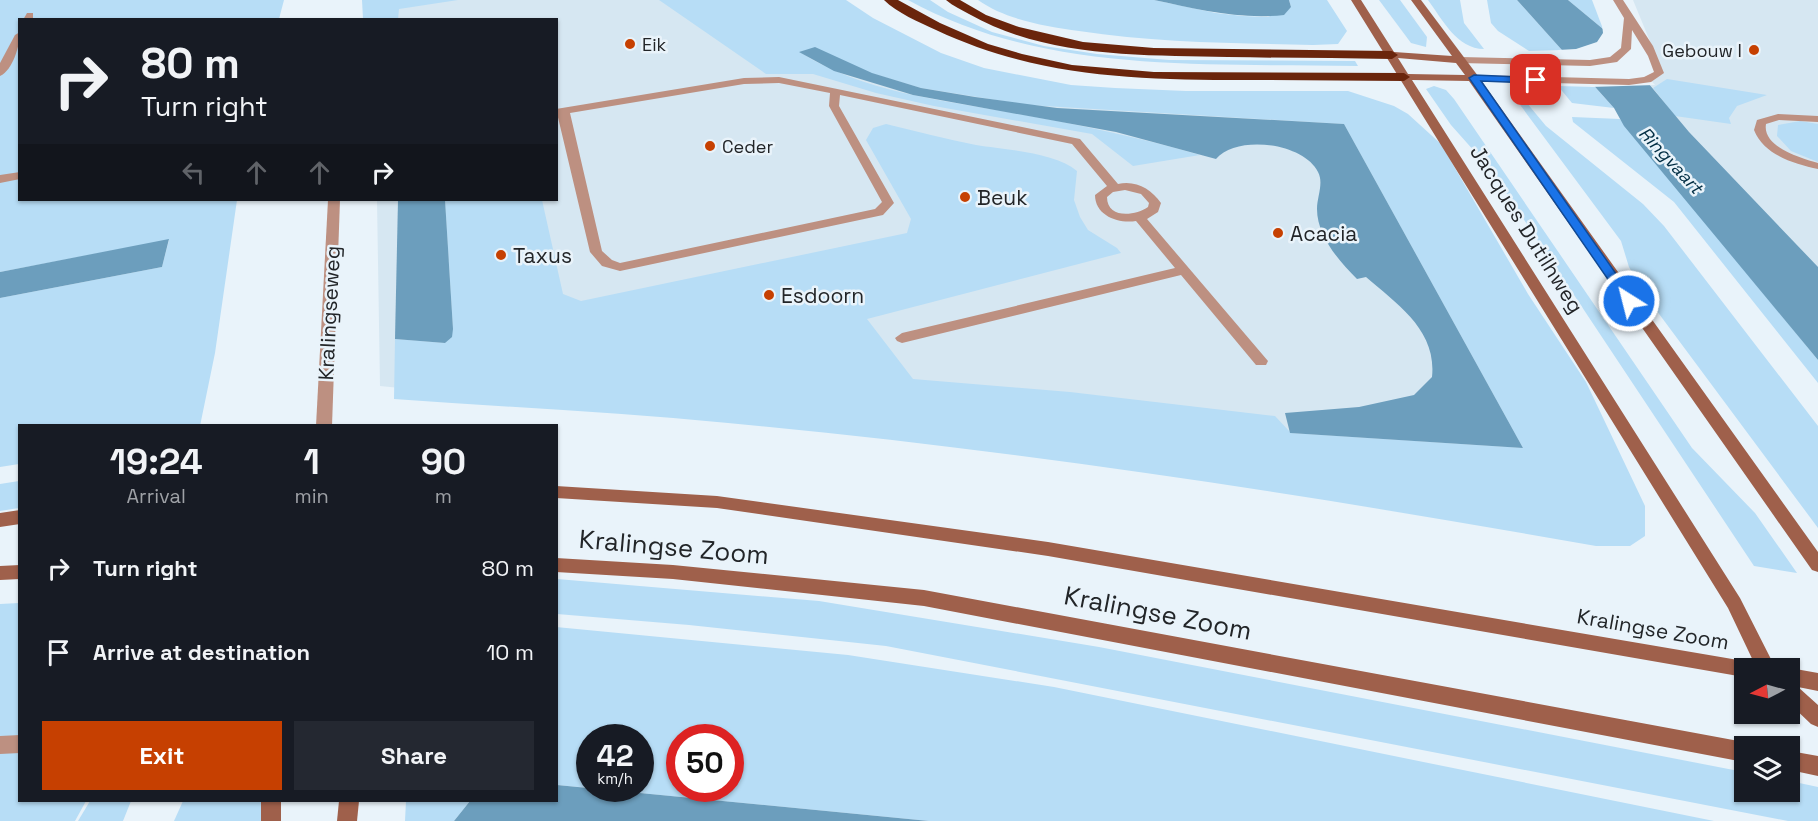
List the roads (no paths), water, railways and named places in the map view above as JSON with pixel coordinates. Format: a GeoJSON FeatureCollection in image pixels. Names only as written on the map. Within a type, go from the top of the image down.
{"type":"FeatureCollection","features":[{"type":"Feature","properties":{"kind":"highway"},"geometry":{"type":"LineString","coordinates":[[890,0],[921,19],[962,38],[1020,57],[1082,70],[1125,75],[1404,77]]}},
{"type":"Feature","properties":{"kind":"highway"},"geometry":{"type":"LineString","coordinates":[[952,0],[1002,26],[1058,40],[1107,47],[1190,52],[1392,55]]}},
{"type":"Feature","properties":{"kind":"main road","name":"Jacques Dutilhweg"},"geometry":{"type":"LineString","coordinates":[[1356,0],[1734,603],[1762,658]]}},
{"type":"Feature","properties":{"kind":"main road","name":"Jacques Dutilhweg"},"geometry":{"type":"LineString","coordinates":[[1416,0],[1474,78],[1602,263],[1818,565]]}},
{"type":"Feature","properties":{"kind":"main road"},"geometry":{"type":"LineString","coordinates":[[1392,55],[1460,60]]}},
{"type":"Feature","properties":{"kind":"main road"},"geometry":{"type":"LineString","coordinates":[[1404,77],[1474,78]]}},
{"type":"Feature","properties":{"kind":"main road","name":"Kralingse Zoom"},"geometry":{"type":"LineString","coordinates":[[558,492],[717,502],[1048,549],[1734,667]]}},
{"type":"Feature","properties":{"kind":"main road"},"geometry":{"type":"LineString","coordinates":[[0,520],[18,517]]}},
{"type":"Feature","properties":{"kind":"main road","name":"Kralingse Zoom"},"geometry":{"type":"LineString","coordinates":[[558,565],[673,572],[924,598],[1124,633],[1734,750]]}},
{"type":"Feature","properties":{"kind":"main road"},"geometry":{"type":"LineString","coordinates":[[0,573],[18,572]]}},
{"type":"Feature","properties":{"kind":"main road"},"geometry":{"type":"LineString","coordinates":[[1800,679],[1818,682]]}},
{"type":"Feature","properties":{"kind":"main road"},"geometry":{"type":"LineString","coordinates":[[1800,701],[1818,718]]}},
{"type":"Feature","properties":{"kind":"main road"},"geometry":{"type":"LineString","coordinates":[[1800,762],[1818,766]]}},
{"type":"Feature","properties":{"kind":"main road"},"geometry":{"type":"LineString","coordinates":[[271,821],[272,802]]}},
{"type":"Feature","properties":{"kind":"main road"},"geometry":{"type":"LineString","coordinates":[[347,821],[349,802]]}},
{"type":"Feature","properties":{"kind":"street"},"geometry":{"type":"LineString","coordinates":[[1474,78],[1629,82],[1647,80],[1659,74],[1658,62],[1628,20],[1618,0]]}},
{"type":"Feature","properties":{"kind":"street"},"geometry":{"type":"LineString","coordinates":[[1460,60],[1590,63],[1613,60],[1626,49],[1628,20]]}},
{"type":"Feature","properties":{"kind":"street"},"geometry":{"type":"LineString","coordinates":[[0,73],[18,39]]}},
{"type":"Feature","properties":{"kind":"street"},"geometry":{"type":"LineString","coordinates":[[835,90],[834,106],[888,203],[879,213],[620,267],[607,263],[596,252],[560,111],[744,81],[779,80],[835,90],[1076,141],[1114,187]]}},
{"type":"Feature","properties":{"kind":"street"},"geometry":{"type":"LineString","coordinates":[[1818,119],[1778,117],[1761,122],[1759,128],[1766,142],[1777,150],[1818,166]]}},
{"type":"Feature","properties":{"kind":"street"},"geometry":{"type":"LineString","coordinates":[[0,179],[18,175]]}},
{"type":"Feature","properties":{"kind":"street"},"geometry":{"type":"LineString","coordinates":[[1114,187],[1136,187],[1152,197],[1155,203],[1154,209],[1140,218],[1119,217],[1102,207],[1099,201],[1100,195],[1114,187]]}},
{"type":"Feature","properties":{"kind":"street","name":"Kralingseweg"},"geometry":{"type":"LineString","coordinates":[[324,424],[334,201]]}},
{"type":"Feature","properties":{"kind":"street"},"geometry":{"type":"LineString","coordinates":[[1140,218],[1261,361]]}},
{"type":"Feature","properties":{"kind":"street"},"geometry":{"type":"LineString","coordinates":[[902,338],[1184,270]]}},
{"type":"Feature","properties":{"kind":"street"},"geometry":{"type":"LineString","coordinates":[[0,745],[18,744]]}},
{"type":"Feature","properties":{"kind":"water"},"geometry":{"type":"Polygon","coordinates":[[[1154,0],[1289,0],[1291,7],[1284,15],[1251,16],[1219,13],[1154,0]]]}},
{"type":"Feature","properties":{"kind":"water","name":"Ringvaart"},"geometry":{"type":"Polygon","coordinates":[[[1517,0],[1568,0],[1603,29],[1689,132],[1818,267],[1818,360],[1624,126],[1614,108],[1517,0]]]}},
{"type":"Feature","properties":{"kind":"water"},"geometry":{"type":"Polygon","coordinates":[[[815,47],[872,73],[921,88],[975,97],[1057,108],[1344,124],[1523,448],[1290,433],[1285,413],[1359,407],[1414,395],[1432,377],[1432,360],[1428,345],[1412,320],[1402,308],[1366,277],[1357,279],[1330,247],[1318,219],[1320,176],[1310,162],[1299,154],[1270,145],[1254,144],[1226,151],[1216,159],[1116,132],[913,95],[834,71],[799,52],[815,47]]]}},
{"type":"Feature","properties":{"kind":"water"},"geometry":{"type":"Polygon","coordinates":[[[398,201],[445,201],[452,337],[445,343],[395,339],[398,201]]]}},
{"type":"Feature","properties":{"kind":"water"},"geometry":{"type":"Polygon","coordinates":[[[169,239],[162,267],[0,298],[0,272],[169,239]]]}},
{"type":"Feature","properties":{"kind":"water"},"geometry":{"type":"Polygon","coordinates":[[[558,785],[576,787],[576,802],[654,802],[654,794],[666,796],[666,802],[733,802],[929,821],[454,821],[469,802],[558,802],[558,785]]]}},
{"type":"Feature","properties":{"kind":"place","name":"Eik"},"geometry":{"type":"Point","coordinates":[630,44]}},
{"type":"Feature","properties":{"kind":"place","name":"Gebouw I"},"geometry":{"type":"Point","coordinates":[1754,50]}},
{"type":"Feature","properties":{"kind":"place","name":"Ceder"},"geometry":{"type":"Point","coordinates":[710,146]}},
{"type":"Feature","properties":{"kind":"place","name":"Beuk"},"geometry":{"type":"Point","coordinates":[965,197]}},
{"type":"Feature","properties":{"kind":"place","name":"Acacia"},"geometry":{"type":"Point","coordinates":[1278,233]}},
{"type":"Feature","properties":{"kind":"place","name":"Taxus"},"geometry":{"type":"Point","coordinates":[501,255]}},
{"type":"Feature","properties":{"kind":"place","name":"Esdoorn"},"geometry":{"type":"Point","coordinates":[769,295]}}]}
